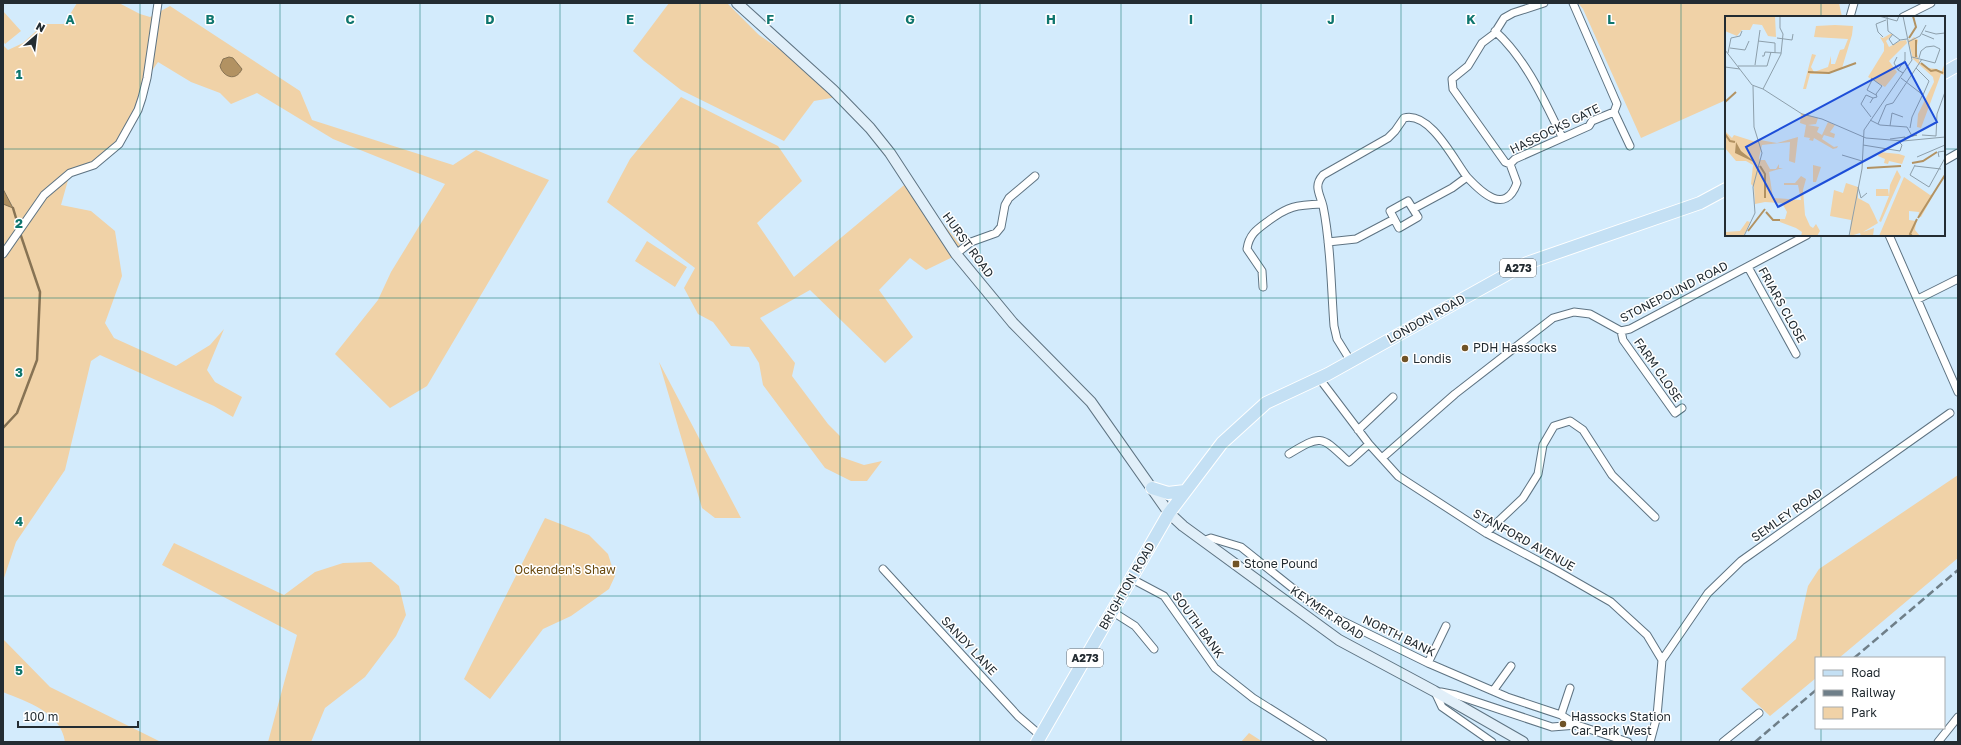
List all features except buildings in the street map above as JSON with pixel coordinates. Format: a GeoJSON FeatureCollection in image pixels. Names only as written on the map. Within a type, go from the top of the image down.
{"type":"FeatureCollection","features":[{"type":"Feature","properties":{"kind":"main road","name":"HURST ROAD"},"geometry":{"type":"LineString","coordinates":[[736,3],[833,90],[870,128],[910,181],[956,254],[1013,322],[1091,402],[1169,513]]}},
{"type":"Feature","properties":{"kind":"main road"},"geometry":{"type":"LineString","coordinates":[[1945,72],[1958,65]]}},
{"type":"Feature","properties":{"kind":"main road","name":"LONDON ROAD"},"geometry":{"type":"LineString","coordinates":[[1169,513],[1222,443],[1266,404],[1319,378],[1527,263],[1700,203],[1725,190]]}},
{"type":"Feature","properties":{"kind":"main road"},"geometry":{"type":"LineString","coordinates":[[1152,488],[1168,494],[1185,490]]}},
{"type":"Feature","properties":{"kind":"main road","name":"KEYMER ROAD"},"geometry":{"type":"LineString","coordinates":[[1169,513],[1203,541],[1339,640],[1434,691],[1523,742]]}},
{"type":"Feature","properties":{"kind":"main road","name":"BRIGHTON ROAD"},"geometry":{"type":"LineString","coordinates":[[1039,739],[1169,513]]}},
{"type":"Feature","properties":{"kind":"street"},"geometry":{"type":"LineString","coordinates":[[3,254],[44,195],[70,173],[94,165],[119,144],[138,110],[142,98],[147,78],[158,3]]}},
{"type":"Feature","properties":{"kind":"street"},"geometry":{"type":"LineString","coordinates":[[1510,164],[1505,162],[1476,119],[1457,95],[1452,79],[1468,66],[1482,43],[1495,31],[1504,18],[1513,13],[1544,3]]}},
{"type":"Feature","properties":{"kind":"street","name":"HASSOCKS GATE"},"geometry":{"type":"LineString","coordinates":[[1574,3],[1617,104],[1614,112],[1630,146]]}},
{"type":"Feature","properties":{"kind":"street"},"geometry":{"type":"LineString","coordinates":[[1850,16],[1854,3]]}},
{"type":"Feature","properties":{"kind":"street"},"geometry":{"type":"LineString","coordinates":[[1905,16],[1922,5],[1931,3]]}},
{"type":"Feature","properties":{"kind":"street"},"geometry":{"type":"LineString","coordinates":[[1495,31],[1517,54],[1543,96],[1562,137]]}},
{"type":"Feature","properties":{"kind":"street","name":"HASSOCKS GATE"},"geometry":{"type":"LineString","coordinates":[[1322,204],[1317,186],[1323,175],[1388,138],[1395,132],[1404,118],[1414,118],[1435,131],[1467,177],[1483,194],[1491,198],[1501,199],[1514,191],[1517,183],[1510,164],[1527,152],[1589,126],[1592,121],[1614,112]]}},
{"type":"Feature","properties":{"kind":"street"},"geometry":{"type":"LineString","coordinates":[[1945,160],[1958,153]]}},
{"type":"Feature","properties":{"kind":"street"},"geometry":{"type":"LineString","coordinates":[[956,254],[972,242],[996,233],[1001,227],[1005,205],[1009,198],[1035,176]]}},
{"type":"Feature","properties":{"kind":"street"},"geometry":{"type":"LineString","coordinates":[[1413,210],[1452,188],[1467,177]]}},
{"type":"Feature","properties":{"kind":"street"},"geometry":{"type":"LineString","coordinates":[[1408,201],[1418,217],[1399,228],[1394,219],[1390,211],[1408,201]]}},
{"type":"Feature","properties":{"kind":"street"},"geometry":{"type":"LineString","coordinates":[[1263,287],[1262,270],[1247,249],[1252,235],[1257,228],[1286,209],[1301,205],[1322,204],[1328,242],[1334,326],[1338,339],[1350,360]]}},
{"type":"Feature","properties":{"kind":"street"},"geometry":{"type":"LineString","coordinates":[[1328,242],[1356,239],[1394,219]]}},
{"type":"Feature","properties":{"kind":"street","name":"STONEPOUND ROAD"},"geometry":{"type":"LineString","coordinates":[[1382,458],[1455,394],[1553,318],[1574,312],[1590,314],[1621,331],[1630,329],[1805,236]]}},
{"type":"Feature","properties":{"kind":"street"},"geometry":{"type":"LineString","coordinates":[[1889,236],[1958,392]]}},
{"type":"Feature","properties":{"kind":"street","name":"FRIARS CLOSE"},"geometry":{"type":"LineString","coordinates":[[1748,267],[1796,354]]}},
{"type":"Feature","properties":{"kind":"street"},"geometry":{"type":"LineString","coordinates":[[1918,299],[1958,279]]}},
{"type":"Feature","properties":{"kind":"street","name":"FARM CLOSE"},"geometry":{"type":"LineString","coordinates":[[1621,331],[1623,340],[1675,413],[1682,408]]}},
{"type":"Feature","properties":{"kind":"street","name":"STANFORD AVENUE"},"geometry":{"type":"LineString","coordinates":[[1319,378],[1369,444],[1398,476],[1486,533],[1611,602],[1647,635],[1662,660]]}},
{"type":"Feature","properties":{"kind":"street"},"geometry":{"type":"LineString","coordinates":[[1358,430],[1393,397]]}},
{"type":"Feature","properties":{"kind":"street","name":"SEMLEY ROAD"},"geometry":{"type":"LineString","coordinates":[[1662,660],[1708,593],[1741,561],[1950,413]]}},
{"type":"Feature","properties":{"kind":"street"},"geometry":{"type":"LineString","coordinates":[[1486,533],[1523,498],[1538,474],[1543,445],[1554,426],[1570,421],[1583,430],[1612,475],[1655,517]]}},
{"type":"Feature","properties":{"kind":"street"},"geometry":{"type":"LineString","coordinates":[[1289,454],[1312,441],[1321,440],[1330,444],[1349,462],[1369,444]]}},
{"type":"Feature","properties":{"kind":"street","name":"NORTH BANK"},"geometry":{"type":"LineString","coordinates":[[1203,541],[1211,538],[1241,547],[1320,610],[1428,663],[1507,697],[1561,715],[1576,725]]}},
{"type":"Feature","properties":{"kind":"street","name":"SANDY LANE"},"geometry":{"type":"LineString","coordinates":[[883,569],[1039,739]]}},
{"type":"Feature","properties":{"kind":"street","name":"SOUTH BANK"},"geometry":{"type":"LineString","coordinates":[[1132,579],[1164,596],[1216,668],[1253,698],[1323,742]]}},
{"type":"Feature","properties":{"kind":"street"},"geometry":{"type":"LineString","coordinates":[[1113,612],[1135,626],[1154,649]]}},
{"type":"Feature","properties":{"kind":"street"},"geometry":{"type":"LineString","coordinates":[[1428,663],[1446,626]]}},
{"type":"Feature","properties":{"kind":"street"},"geometry":{"type":"LineString","coordinates":[[1650,742],[1657,716],[1662,660]]}},
{"type":"Feature","properties":{"kind":"street"},"geometry":{"type":"LineString","coordinates":[[1493,691],[1511,666]]}},
{"type":"Feature","properties":{"kind":"street"},"geometry":{"type":"LineString","coordinates":[[1561,715],[1570,688]]}},
{"type":"Feature","properties":{"kind":"street"},"geometry":{"type":"LineString","coordinates":[[1434,691],[1456,695],[1552,727],[1576,725],[1628,742]]}},
{"type":"Feature","properties":{"kind":"street"},"geometry":{"type":"LineString","coordinates":[[1434,691],[1442,707],[1492,742]]}},
{"type":"Feature","properties":{"kind":"street"},"geometry":{"type":"LineString","coordinates":[[1723,742],[1759,713]]}},
{"type":"Feature","properties":{"kind":"street"},"geometry":{"type":"LineString","coordinates":[[1938,742],[1958,716]]}},
{"type":"Feature","properties":{"kind":"green space"},"geometry":{"type":"Polygon","coordinates":[[[77,3],[119,3],[140,14],[150,17],[170,6],[300,91],[312,120],[453,165],[476,150],[549,180],[427,386],[390,408],[335,354],[378,300],[391,272],[445,184],[333,139],[257,93],[231,104],[220,93],[191,82],[158,62],[147,78],[142,98],[119,144],[94,165],[70,173],[61,205],[91,211],[115,231],[122,276],[105,323],[114,338],[176,366],[210,345],[224,329],[207,370],[215,382],[242,397],[233,417],[214,406],[100,355],[91,361],[65,470],[16,542],[3,581],[3,204],[13,207],[3,189],[3,45],[8,50],[23,43],[44,24],[64,24],[77,3]]]}},
{"type":"Feature","properties":{"kind":"green space"},"geometry":{"type":"Polygon","coordinates":[[[669,3],[727,3],[759,35],[795,60],[837,97],[814,101],[784,141],[681,90],[633,51],[669,3]]]}},
{"type":"Feature","properties":{"kind":"green space"},"geometry":{"type":"Polygon","coordinates":[[[1578,3],[1839,3],[1842,16],[1725,16],[1725,100],[1641,138],[1583,9],[1578,3]]]}},
{"type":"Feature","properties":{"kind":"green space"},"geometry":{"type":"Polygon","coordinates":[[[3,11],[21,31],[5,44],[3,41],[3,11]]]}},
{"type":"Feature","properties":{"kind":"green space"},"geometry":{"type":"Polygon","coordinates":[[[681,97],[778,146],[802,181],[757,223],[794,277],[909,181],[965,251],[926,270],[910,258],[879,290],[913,337],[885,363],[810,290],[760,318],[795,363],[792,376],[828,424],[840,436],[841,457],[864,465],[882,461],[867,481],[851,481],[825,468],[763,385],[759,363],[749,347],[731,346],[713,322],[698,314],[684,288],[695,268],[607,202],[630,159],[681,97]]]}},
{"type":"Feature","properties":{"kind":"green space"},"geometry":{"type":"Polygon","coordinates":[[[647,241],[687,267],[675,287],[635,261],[647,241]]]}},
{"type":"Feature","properties":{"kind":"green space"},"geometry":{"type":"Polygon","coordinates":[[[659,362],[741,518],[715,518],[702,508],[659,362]]]}},
{"type":"Feature","properties":{"kind":"green space"},"geometry":{"type":"Polygon","coordinates":[[[1958,475],[1958,558],[1840,657],[1815,657],[1815,679],[1770,716],[1741,689],[1796,639],[1808,586],[1819,569],[1958,475]]]}},
{"type":"Feature","properties":{"kind":"green space","name":"Ockenden's Shaw"},"geometry":{"type":"Polygon","coordinates":[[[545,518],[589,535],[608,554],[615,576],[609,589],[571,616],[543,629],[490,699],[464,679],[545,518]]]}},
{"type":"Feature","properties":{"kind":"green space"},"geometry":{"type":"Polygon","coordinates":[[[174,543],[284,595],[315,572],[343,563],[371,562],[399,586],[406,615],[396,636],[365,677],[325,708],[311,742],[268,742],[297,635],[162,565],[174,543]]]}},
{"type":"Feature","properties":{"kind":"green space"},"geometry":{"type":"Polygon","coordinates":[[[3,639],[50,687],[161,742],[65,742],[57,723],[50,716],[32,704],[3,692],[3,639]]]}},
{"type":"Feature","properties":{"kind":"green space"},"geometry":{"type":"Polygon","coordinates":[[[1249,733],[1263,742],[1241,742],[1249,733]]]}},
{"type":"Feature","properties":{"kind":"shaded area"},"geometry":{"type":"Polygon","coordinates":[[[229,57],[233,58],[242,69],[236,76],[233,77],[224,73],[220,66],[223,59],[229,57]]]}},
{"type":"Feature","properties":{"kind":"shaded area"},"geometry":{"type":"Polygon","coordinates":[[[3,189],[13,208],[3,204],[3,189]]]}},
{"type":"Feature","properties":{"kind":"waterway"},"geometry":{"type":"LineString","coordinates":[[13,208],[19,228]]}},
{"type":"Feature","properties":{"kind":"waterway"},"geometry":{"type":"LineString","coordinates":[[3,428],[17,413],[37,360],[40,292],[20,233]]}},
{"type":"Feature","properties":{"kind":"railway"},"geometry":{"type":"LineString","coordinates":[[1855,657],[1958,570]]}},
{"type":"Feature","properties":{"kind":"railway"},"geometry":{"type":"LineString","coordinates":[[1755,742],[1815,691]]}},
{"type":"Feature","properties":{"kind":"place","name":"PDH Hassocks"},"geometry":{"type":"Point","coordinates":[1465,348]}},
{"type":"Feature","properties":{"kind":"place","name":"Londis"},"geometry":{"type":"Point","coordinates":[1405,359]}},
{"type":"Feature","properties":{"kind":"place","name":"Stone Pound"},"geometry":{"type":"Point","coordinates":[1236,564]}},
{"type":"Feature","properties":{"kind":"place","name":"Hassocks Station Car Park West"},"geometry":{"type":"Point","coordinates":[1563,724]}}]}
